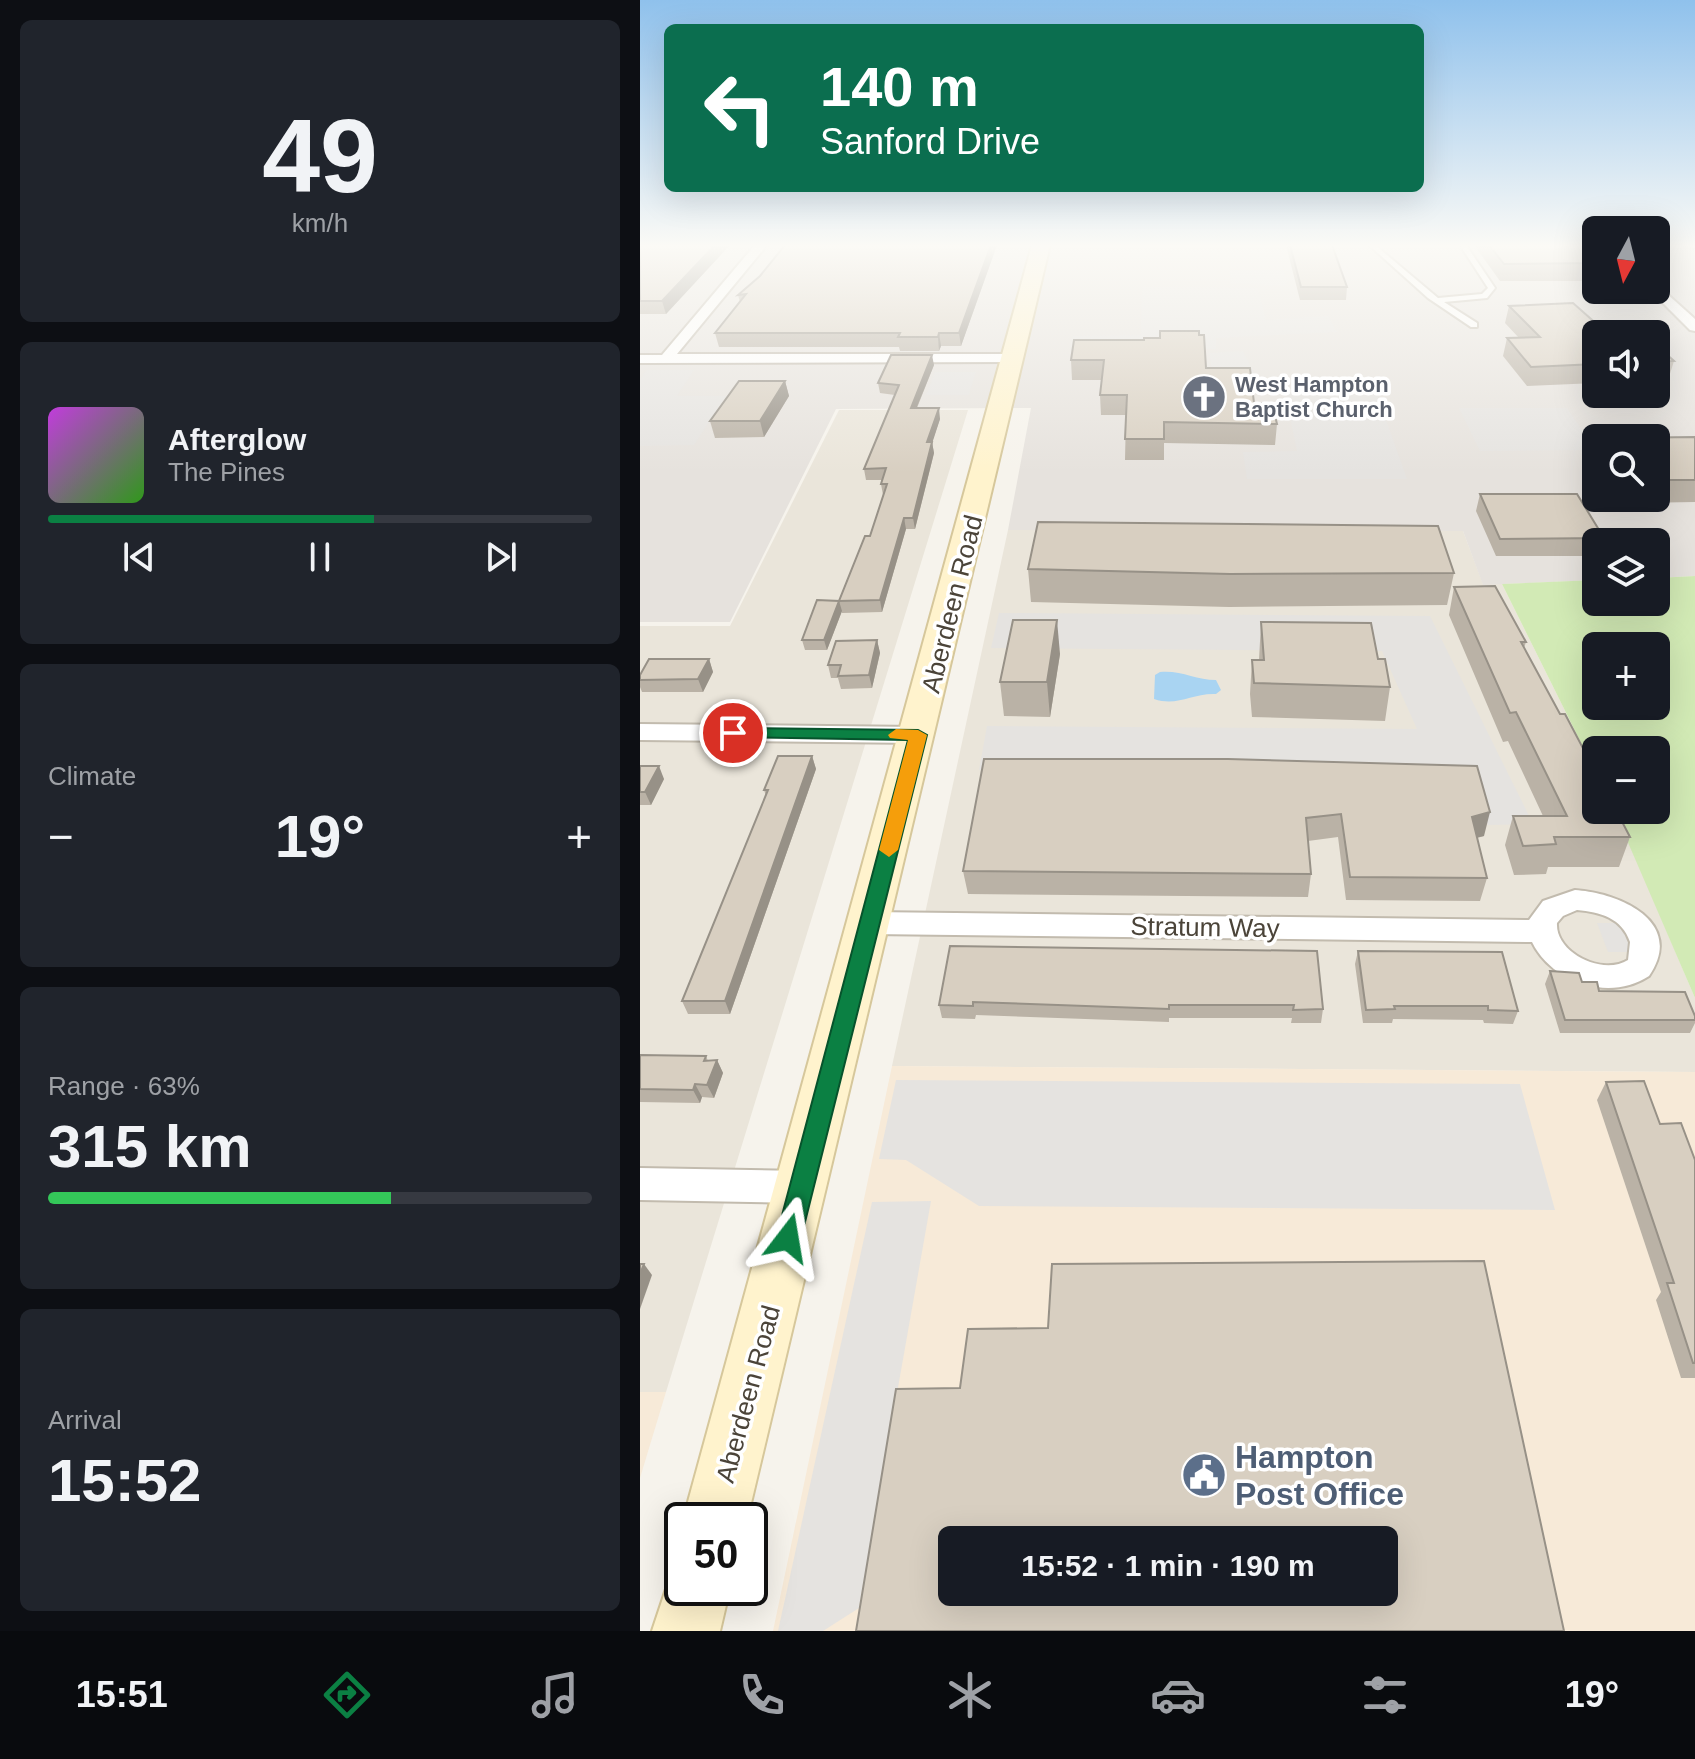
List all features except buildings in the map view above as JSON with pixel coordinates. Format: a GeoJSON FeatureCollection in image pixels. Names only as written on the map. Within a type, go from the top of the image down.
{"type":"FeatureCollection","features":[{"type":"Feature","properties":{"kind":"main road","name":"Aberdeen Road"},"geometry":{"type":"LineString","coordinates":[[720,1502],[1023,321]]}},
{"type":"Feature","properties":{"kind":"main road"},"geometry":{"type":"LineString","coordinates":[[686,1631],[692,1606]]}},
{"type":"Feature","properties":{"kind":"street"},"geometry":{"type":"LineString","coordinates":[[666,359],[698,321]]}},
{"type":"Feature","properties":{"kind":"street"},"geometry":{"type":"LineString","coordinates":[[640,359],[1014,358]]}},
{"type":"Feature","properties":{"kind":"street"},"geometry":{"type":"LineString","coordinates":[[640,732],[918,735]]}},
{"type":"Feature","properties":{"kind":"street","name":"Stratum Way"},"geometry":{"type":"LineString","coordinates":[[870,923],[1541,931]]}},
{"type":"Feature","properties":{"kind":"street"},"geometry":{"type":"LineString","coordinates":[[640,1184],[801,1187]]}},
{"type":"Feature","properties":{"kind":"lane"},"geometry":{"type":"LineString","coordinates":[[1468,321],[1474,325]]}},
{"type":"Feature","properties":{"kind":"shaded area"},"geometry":{"type":"Polygon","coordinates":[[[640,321],[1582,321],[1582,408],[1670,408],[1670,321],[1695,321],[1695,576],[1670,577],[1670,528],[1582,528],[1582,581],[1483,585],[1463,531],[1008,530],[1031,408],[836,409],[730,622],[640,622],[640,321]]]}},
{"type":"Feature","properties":{"kind":"shaded area"},"geometry":{"type":"Polygon","coordinates":[[[1141,321],[1331,321],[1337,332],[1216,338],[1216,349],[1070,347],[1073,336],[1141,335],[1141,321]]]}},
{"type":"Feature","properties":{"kind":"shaded area"},"geometry":{"type":"Polygon","coordinates":[[[1243,351],[1258,380],[1214,384],[1209,353],[1243,351]]]}},
{"type":"Feature","properties":{"kind":"shaded area"},"geometry":{"type":"Polygon","coordinates":[[[647,370],[694,370],[677,396],[726,396],[694,445],[640,446],[640,379],[647,370]]]}},
{"type":"Feature","properties":{"kind":"shaded area"},"geometry":{"type":"Polygon","coordinates":[[[935,372],[976,372],[969,395],[926,395],[935,372]]]}},
{"type":"Feature","properties":{"kind":"shaded area"},"geometry":{"type":"Polygon","coordinates":[[[1285,392],[1376,392],[1407,479],[1247,479],[1243,452],[1297,451],[1285,392]]]}},
{"type":"Feature","properties":{"kind":"shaded area"},"geometry":{"type":"Polygon","coordinates":[[[1459,408],[1567,408],[1582,430],[1582,450],[1480,451],[1459,408]]]}},
{"type":"Feature","properties":{"kind":"shaded area"},"geometry":{"type":"Polygon","coordinates":[[[839,410],[968,410],[666,1392],[640,1392],[640,626],[730,626],[839,410]]]}},
{"type":"Feature","properties":{"kind":"shaded area"},"geometry":{"type":"Polygon","coordinates":[[[1008,530],[1463,531],[1483,584],[1502,584],[1582,745],[1582,824],[1617,824],[1623,828],[1695,998],[1695,1072],[892,1066],[1008,530]]]}},
{"type":"Feature","properties":{"kind":"shaded area"},"geometry":{"type":"Polygon","coordinates":[[[999,613],[1430,616],[1533,824],[1488,825],[1467,777],[979,770],[987,726],[1417,729],[1382,651],[991,648],[999,613]]]}},
{"type":"Feature","properties":{"kind":"shaded area"},"geometry":{"type":"Polygon","coordinates":[[[1597,923],[1620,923],[1632,952],[1608,952],[1597,923]]]}},
{"type":"Feature","properties":{"kind":"shaded area"},"geometry":{"type":"Polygon","coordinates":[[[892,1066],[1695,1072],[1695,1631],[773,1631],[892,1066]]]}},
{"type":"Feature","properties":{"kind":"shaded area"},"geometry":{"type":"Polygon","coordinates":[[[896,1080],[1520,1084],[1555,1210],[979,1206],[906,1160],[879,1159],[896,1080]]]}},
{"type":"Feature","properties":{"kind":"shaded area"},"geometry":{"type":"Polygon","coordinates":[[[931,1201],[859,1608],[823,1631],[778,1631],[872,1202],[931,1201]]]}},
{"type":"Feature","properties":{"kind":"shaded area"},"geometry":{"type":"Polygon","coordinates":[[[640,1392],[666,1392],[640,1478],[640,1392]]]}},
{"type":"Feature","properties":{"kind":"green space"},"geometry":{"type":"Polygon","coordinates":[[[1695,576],[1695,998],[1620,824],[1670,824],[1670,736],[1582,736],[1582,745],[1502,584],[1582,581],[1582,616],[1670,616],[1670,577],[1695,576]]]}},
{"type":"Feature","properties":{"kind":"water"},"geometry":{"type":"Polygon","coordinates":[[[1160,672],[1216,680],[1221,690],[1216,694],[1178,701],[1154,699],[1155,675],[1160,672]]]}},
{"type":"Feature","properties":{"kind":"slow traffic"},"geometry":{"type":"LineString","coordinates":[[889,850],[918,735],[896,735]]}},
{"type":"Feature","properties":{"kind":"place","name":"West Hampton Baptist Church"},"geometry":{"type":"Point","coordinates":[1204,397]}},
{"type":"Feature","properties":{"kind":"place","name":"Hampton Post Office"},"geometry":{"type":"Point","coordinates":[1204,1475]}},
{"type":"Feature","properties":{"kind":"route"},"geometry":{"type":"LineString","coordinates":[[733,733],[918,735],[788,1238]]}}]}
